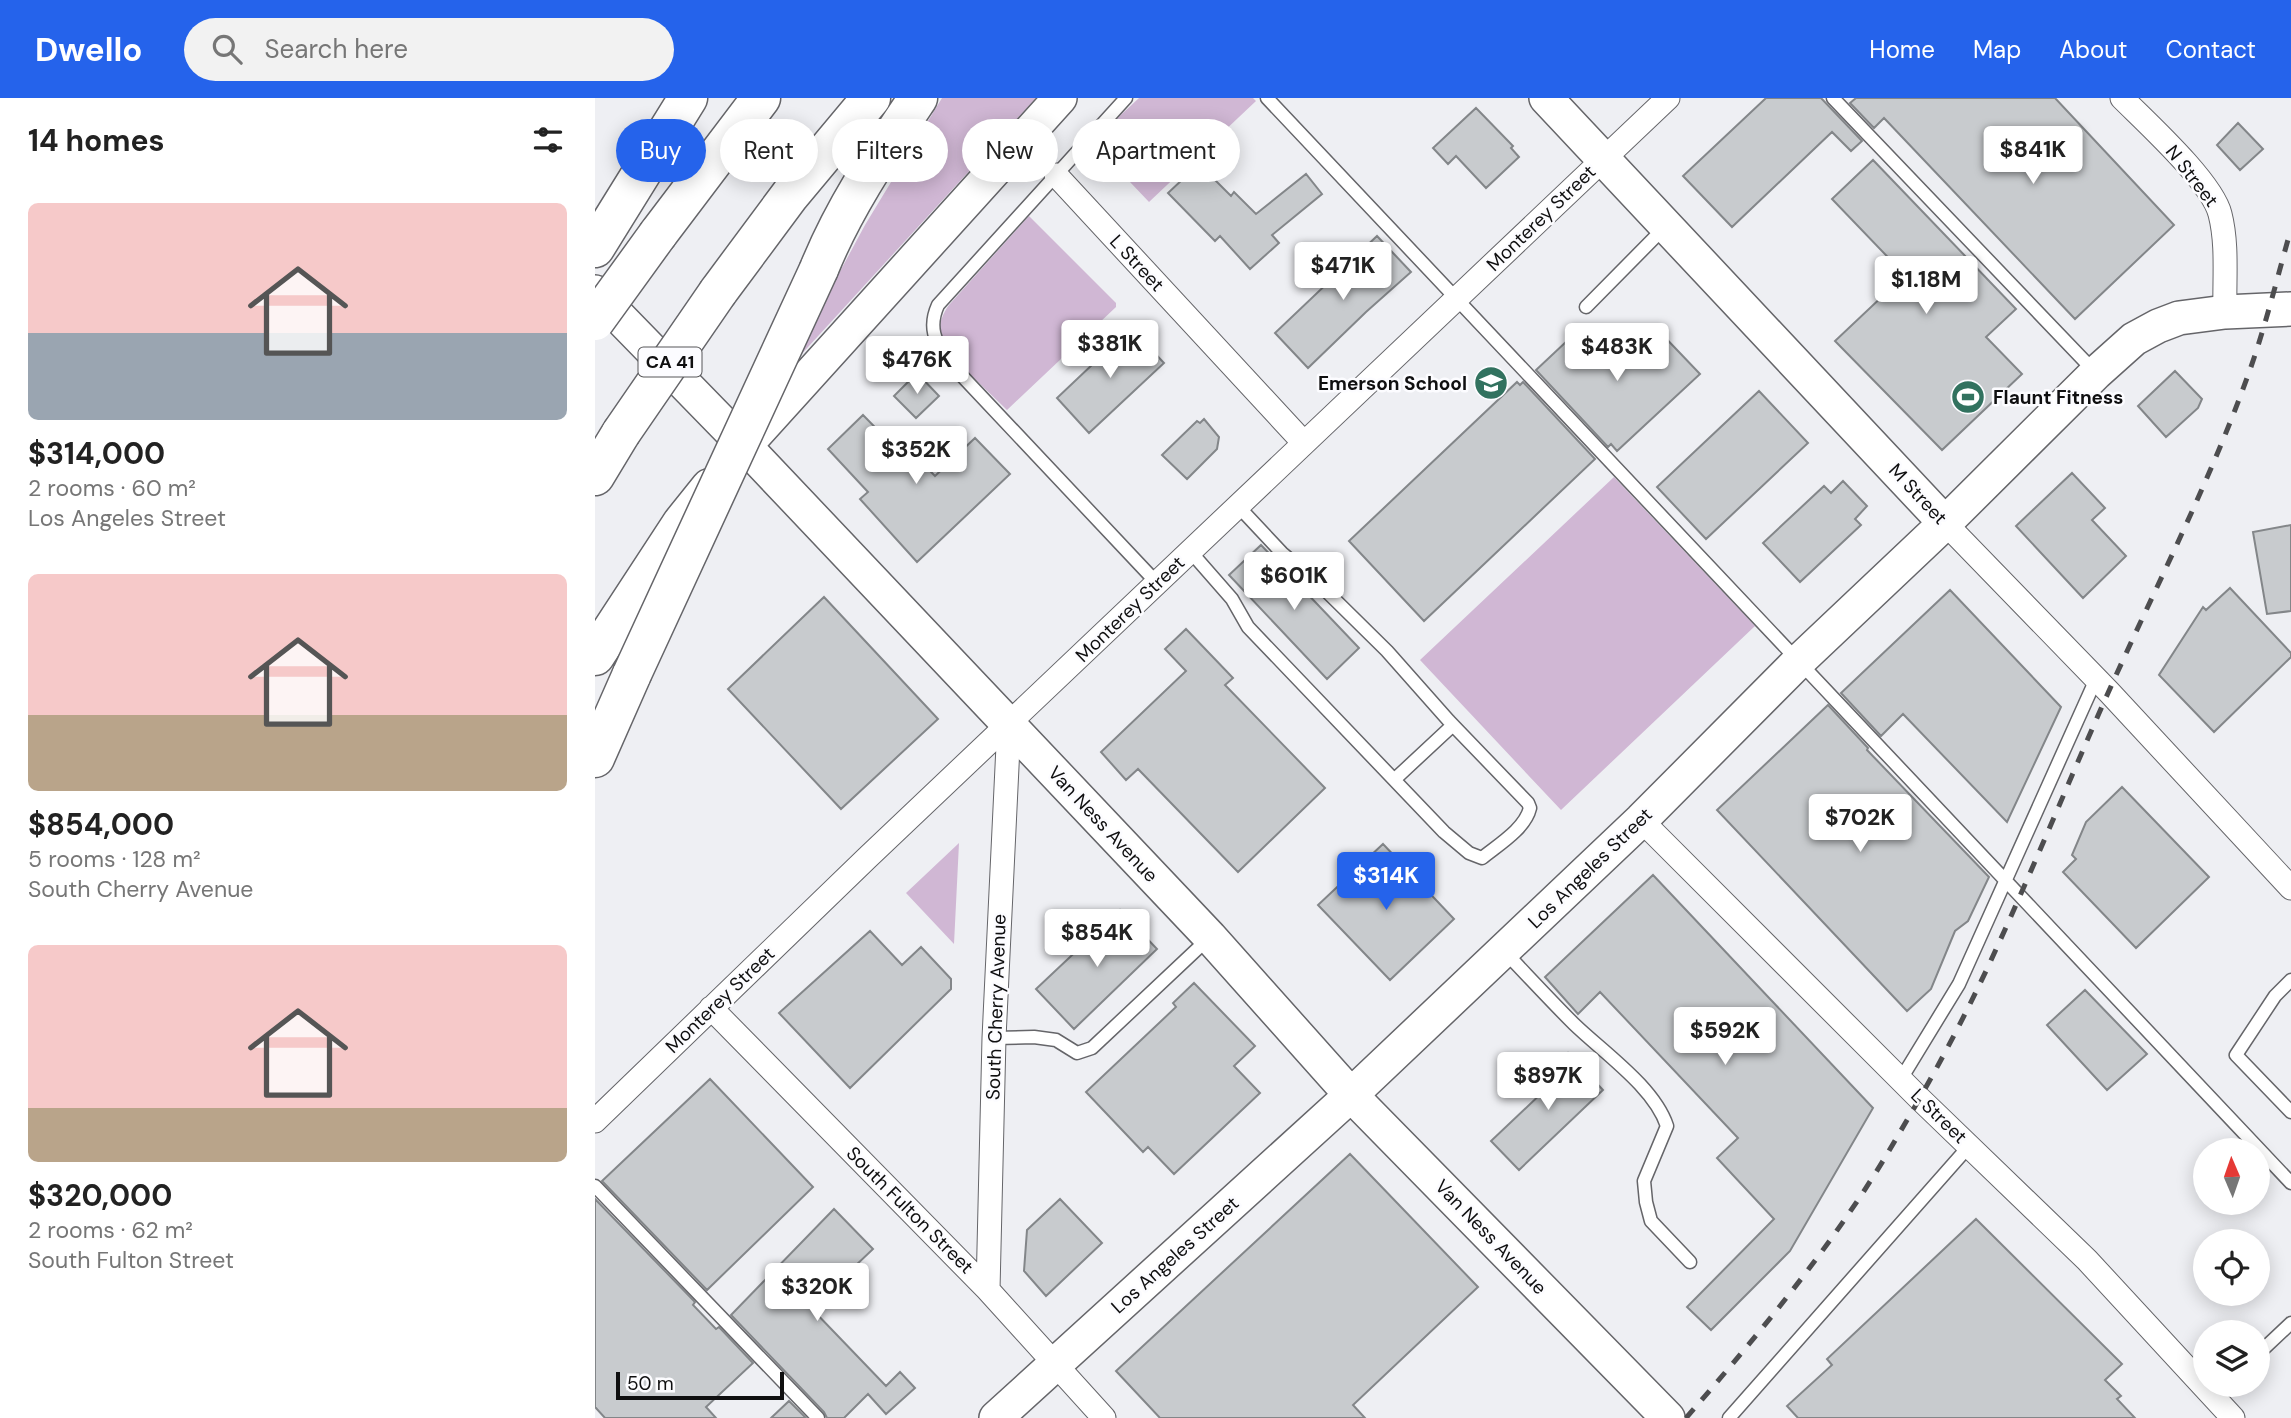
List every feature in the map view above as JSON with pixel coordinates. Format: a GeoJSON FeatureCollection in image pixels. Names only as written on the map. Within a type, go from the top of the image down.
{"type":"FeatureCollection","features":[{"type":"Feature","properties":{"kind":"highway"},"geometry":{"type":"LineString","coordinates":[[595,248],[688,98]]}},
{"type":"Feature","properties":{"kind":"highway"},"geometry":{"type":"LineString","coordinates":[[595,321],[761,98]]}},
{"type":"Feature","properties":{"kind":"highway","name":"CA 41"},"geometry":{"type":"LineString","coordinates":[[595,476],[621,433],[718,292],[790,195],[871,98]]}},
{"type":"Feature","properties":{"kind":"highway"},"geometry":{"type":"LineString","coordinates":[[595,758],[839,225],[862,183],[918,98]]}},
{"type":"Feature","properties":{"kind":"highway"},"geometry":{"type":"LineString","coordinates":[[595,656],[682,523],[745,446]]}},
{"type":"Feature","properties":{"kind":"street"},"geometry":{"type":"LineString","coordinates":[[745,446],[1060,98]]}},
{"type":"Feature","properties":{"kind":"street","name":"M Street"},"geometry":{"type":"LineString","coordinates":[[1546,98],[2290,886]]}},
{"type":"Feature","properties":{"kind":"street","name":"Monterey Street"},"geometry":{"type":"LineString","coordinates":[[595,1121],[1668,98]]}},
{"type":"Feature","properties":{"kind":"street","name":"N Street"},"geometry":{"type":"LineString","coordinates":[[2122,98],[2199,179],[2220,211],[2224,236],[2225,312]]}},
{"type":"Feature","properties":{"kind":"street","name":"L Street"},"geometry":{"type":"LineString","coordinates":[[1058,177],[1304,443]]}},
{"type":"Feature","properties":{"kind":"street","name":"Van Ness Avenue"},"geometry":{"type":"LineString","coordinates":[[595,292],[745,446],[1210,937],[1351,1094],[1668,1418]]}},
{"type":"Feature","properties":{"kind":"street","name":"Los Angeles Street"},"geometry":{"type":"LineString","coordinates":[[996,1418],[1351,1094],[1641,820],[1798,662],[2134,339],[2179,318],[2225,312],[2291,309]]}},
{"type":"Feature","properties":{"kind":"street","name":"South Cherry Avenue"},"geometry":{"type":"LineString","coordinates":[[988,1290],[994,1038],[1009,725]]}},
{"type":"Feature","properties":{"kind":"street","name":"L Street"},"geometry":{"type":"LineString","coordinates":[[1641,820],[2193,1364]]}},
{"type":"Feature","properties":{"kind":"street","name":"South Fulton Street"},"geometry":{"type":"LineString","coordinates":[[711,1008],[988,1290],[1104,1418]]}},
{"type":"Feature","properties":{"kind":"street","name":"L Street"},"geometry":{"type":"LineString","coordinates":[[2224,1397],[2233,1418]]}},
{"type":"Feature","properties":{"kind":"lane"},"geometry":{"type":"LineString","coordinates":[[1058,173],[1126,98]]}},
{"type":"Feature","properties":{"kind":"lane"},"geometry":{"type":"LineString","coordinates":[[1267,98],[2291,1183]]}},
{"type":"Feature","properties":{"kind":"lane"},"geometry":{"type":"LineString","coordinates":[[1833,98],[2096,373]]}},
{"type":"Feature","properties":{"kind":"lane"},"geometry":{"type":"LineString","coordinates":[[1050,182],[939,305],[934,315],[935,342],[947,360],[1157,583]]}},
{"type":"Feature","properties":{"kind":"lane"},"geometry":{"type":"LineString","coordinates":[[1586,307],[1666,226]]}},
{"type":"Feature","properties":{"kind":"lane"},"geometry":{"type":"LineString","coordinates":[[1190,551],[1232,599],[1248,626],[1444,831],[1469,853],[1482,858],[1505,840],[1528,817],[1528,803],[1387,651],[1319,584],[1282,553],[1238,506]]}},
{"type":"Feature","properties":{"kind":"lane"},"geometry":{"type":"LineString","coordinates":[[1901,1079],[1959,984],[2097,679]]}},
{"type":"Feature","properties":{"kind":"lane"},"geometry":{"type":"LineString","coordinates":[[1395,779],[1453,725]]}},
{"type":"Feature","properties":{"kind":"lane"},"geometry":{"type":"LineString","coordinates":[[994,1038],[1046,1038],[1056,1040],[1077,1053],[1092,1048],[1210,937]]}},
{"type":"Feature","properties":{"kind":"lane"},"geometry":{"type":"LineString","coordinates":[[1503,950],[1574,1024],[1651,1096],[1662,1112],[1667,1126],[1644,1181],[1646,1202],[1651,1221],[1690,1262]]}},
{"type":"Feature","properties":{"kind":"lane"},"geometry":{"type":"LineString","coordinates":[[2291,980],[2275,996],[2236,1055],[2291,1112]]}},
{"type":"Feature","properties":{"kind":"lane"},"geometry":{"type":"LineString","coordinates":[[1729,1418],[1970,1145]]}},
{"type":"Feature","properties":{"kind":"lane"},"geometry":{"type":"LineString","coordinates":[[595,1186],[818,1418]]}},
{"type":"Feature","properties":{"kind":"lane"},"geometry":{"type":"LineString","coordinates":[[2270,1343],[2291,1323]]}},
{"type":"Feature","properties":{"kind":"shaded area"},"geometry":{"type":"Polygon","coordinates":[[[942,98],[1036,98],[1017,119],[962,119],[962,179],[787,370],[891,182],[948,182],[948,119],[929,119],[942,98]]]}},
{"type":"Feature","properties":{"kind":"shaded area"},"geometry":{"type":"Polygon","coordinates":[[[1139,98],[1253,98],[1256,101],[1237,119],[1117,119],[1139,98]]]}},
{"type":"Feature","properties":{"kind":"shaded area"},"geometry":{"type":"Polygon","coordinates":[[[1130,182],[1170,182],[1149,202],[1130,182]]]}},
{"type":"Feature","properties":{"kind":"shaded area"},"geometry":{"type":"Polygon","coordinates":[[[1029,216],[1116,303],[1116,307],[1007,410],[947,352],[941,340],[940,328],[949,305],[1029,216]]]}},
{"type":"Feature","properties":{"kind":"shaded area"},"geometry":{"type":"Polygon","coordinates":[[[1614,477],[1755,626],[1561,810],[1420,660],[1614,477]]]}},
{"type":"Feature","properties":{"kind":"shaded area"},"geometry":{"type":"Polygon","coordinates":[[[959,843],[954,944],[906,893],[959,843]]]}},
{"type":"Feature","properties":{"kind":"building"},"geometry":{"type":"Polygon","coordinates":[[[1766,98],[1821,98],[1862,141],[1851,151],[1832,132],[1732,227],[1683,176],[1766,98]]]}},
{"type":"Feature","properties":{"kind":"building"},"geometry":{"type":"Polygon","coordinates":[[[1856,98],[2055,98],[2174,225],[2075,319],[1884,118],[1874,128],[1850,103],[1856,98]]]}},
{"type":"Feature","properties":{"kind":"building"},"geometry":{"type":"Polygon","coordinates":[[[1476,108],[1513,146],[1511,148],[1519,157],[1486,188],[1456,156],[1448,164],[1433,148],[1476,108]]]}},
{"type":"Feature","properties":{"kind":"building"},"geometry":{"type":"Polygon","coordinates":[[[2238,123],[2263,149],[2240,170],[2217,145],[2238,123]]]}},
{"type":"Feature","properties":{"kind":"building"},"geometry":{"type":"Polygon","coordinates":[[[1873,160],[2016,309],[1986,337],[2022,374],[1942,450],[1835,341],[1905,275],[1832,199],[1873,160]]]}},
{"type":"Feature","properties":{"kind":"building"},"geometry":{"type":"Polygon","coordinates":[[[1306,174],[1322,194],[1272,235],[1279,243],[1250,269],[1220,236],[1215,241],[1168,193],[1180,182],[1217,182],[1231,196],[1234,192],[1256,214],[1306,174]]]}},
{"type":"Feature","properties":{"kind":"building"},"geometry":{"type":"Polygon","coordinates":[[[1377,236],[1411,272],[1308,368],[1275,333],[1377,236]]]}},
{"type":"Feature","properties":{"kind":"building"},"geometry":{"type":"Polygon","coordinates":[[[1583,326],[1618,363],[1656,328],[1700,374],[1617,451],[1611,444],[1608,447],[1536,370],[1583,326]]]}},
{"type":"Feature","properties":{"kind":"building"},"geometry":{"type":"Polygon","coordinates":[[[1131,328],[1164,363],[1089,433],[1057,398],[1131,328]]]}},
{"type":"Feature","properties":{"kind":"building"},"geometry":{"type":"Polygon","coordinates":[[[916,343],[931,358],[912,377],[897,363],[916,343]]]}},
{"type":"Feature","properties":{"kind":"building"},"geometry":{"type":"Polygon","coordinates":[[[2175,371],[2202,399],[2198,408],[2166,437],[2138,406],[2175,371]]]}},
{"type":"Feature","properties":{"kind":"building"},"geometry":{"type":"Polygon","coordinates":[[[917,373],[939,396],[916,418],[894,396],[917,373]]]}},
{"type":"Feature","properties":{"kind":"building"},"geometry":{"type":"Polygon","coordinates":[[[1517,382],[1520,385],[1523,382],[1595,459],[1424,621],[1349,541],[1517,382]]]}},
{"type":"Feature","properties":{"kind":"building"},"geometry":{"type":"Polygon","coordinates":[[[1759,391],[1808,443],[1706,539],[1657,487],[1759,391]]]}},
{"type":"Feature","properties":{"kind":"building"},"geometry":{"type":"Polygon","coordinates":[[[863,415],[904,457],[911,451],[935,476],[975,438],[1010,474],[917,562],[860,499],[868,492],[828,449],[863,415]]]}},
{"type":"Feature","properties":{"kind":"building"},"geometry":{"type":"Polygon","coordinates":[[[1204,419],[1219,437],[1217,449],[1187,479],[1162,455],[1197,421],[1200,423],[1204,419]]]}},
{"type":"Feature","properties":{"kind":"building"},"geometry":{"type":"Polygon","coordinates":[[[2072,473],[2105,508],[2092,520],[2126,556],[2083,598],[2016,526],[2072,473]]]}},
{"type":"Feature","properties":{"kind":"building"},"geometry":{"type":"Polygon","coordinates":[[[1843,481],[1867,506],[1855,519],[1861,525],[1800,582],[1763,543],[1824,486],[1831,493],[1843,481]]]}},
{"type":"Feature","properties":{"kind":"building"},"geometry":{"type":"Polygon","coordinates":[[[2291,525],[2291,611],[2267,614],[2253,532],[2291,525]]]}},
{"type":"Feature","properties":{"kind":"building"},"geometry":{"type":"Polygon","coordinates":[[[1261,545],[1359,648],[1327,679],[1229,575],[1261,545]]]}},
{"type":"Feature","properties":{"kind":"building"},"geometry":{"type":"Polygon","coordinates":[[[2230,588],[2291,653],[2291,657],[2214,732],[2159,675],[2203,607],[2206,610],[2230,588]]]}},
{"type":"Feature","properties":{"kind":"building"},"geometry":{"type":"Polygon","coordinates":[[[1950,590],[2061,707],[2007,822],[1903,714],[1881,736],[1841,693],[1950,590]]]}},
{"type":"Feature","properties":{"kind":"building"},"geometry":{"type":"Polygon","coordinates":[[[824,597],[938,719],[841,809],[728,689],[824,597]]]}},
{"type":"Feature","properties":{"kind":"building"},"geometry":{"type":"Polygon","coordinates":[[[1186,629],[1233,678],[1225,685],[1325,788],[1238,872],[1138,769],[1126,780],[1101,752],[1186,671],[1165,649],[1186,629]]]}},
{"type":"Feature","properties":{"kind":"building"},"geometry":{"type":"Polygon","coordinates":[[[1828,705],[1867,750],[1989,877],[1968,921],[1955,931],[1931,989],[1907,1011],[1717,810],[1828,705]]]}},
{"type":"Feature","properties":{"kind":"building"},"geometry":{"type":"Polygon","coordinates":[[[2122,787],[2209,877],[2136,948],[2063,872],[2076,859],[2072,855],[2086,822],[2122,787]]]}},
{"type":"Feature","properties":{"kind":"building"},"geometry":{"type":"Polygon","coordinates":[[[1383,844],[1454,919],[1390,980],[1318,905],[1383,844]]]}},
{"type":"Feature","properties":{"kind":"building"},"geometry":{"type":"Polygon","coordinates":[[[1653,875],[1873,1108],[1790,1251],[1711,1330],[1687,1307],[1774,1219],[1717,1158],[1738,1138],[1600,992],[1578,1014],[1545,977],[1653,875]]]}},
{"type":"Feature","properties":{"kind":"building"},"geometry":{"type":"Polygon","coordinates":[[[1120,910],[1157,949],[1074,1029],[1036,989],[1120,910]]]}},
{"type":"Feature","properties":{"kind":"building"},"geometry":{"type":"Polygon","coordinates":[[[870,931],[902,965],[921,947],[951,979],[951,989],[850,1088],[779,1013],[870,931]]]}},
{"type":"Feature","properties":{"kind":"building"},"geometry":{"type":"Polygon","coordinates":[[[1194,983],[1255,1046],[1234,1066],[1260,1093],[1174,1174],[1148,1147],[1143,1152],[1086,1092],[1176,1007],[1173,1003],[1194,983]]]}},
{"type":"Feature","properties":{"kind":"building"},"geometry":{"type":"Polygon","coordinates":[[[2085,990],[2147,1054],[2107,1090],[2047,1025],[2085,990]]]}},
{"type":"Feature","properties":{"kind":"building"},"geometry":{"type":"Polygon","coordinates":[[[1568,1053],[1603,1090],[1519,1170],[1491,1141],[1547,1088],[1540,1081],[1568,1053]]]}},
{"type":"Feature","properties":{"kind":"building"},"geometry":{"type":"Polygon","coordinates":[[[710,1079],[813,1187],[707,1290],[602,1181],[710,1079]]]}},
{"type":"Feature","properties":{"kind":"building"},"geometry":{"type":"Polygon","coordinates":[[[1350,1154],[1478,1287],[1353,1405],[1365,1418],[1160,1418],[1116,1371],[1350,1154]]]}},
{"type":"Feature","properties":{"kind":"building"},"geometry":{"type":"Polygon","coordinates":[[[595,1199],[695,1302],[693,1305],[716,1329],[719,1327],[753,1363],[706,1407],[716,1418],[605,1418],[595,1407],[595,1199]]]}},
{"type":"Feature","properties":{"kind":"building"},"geometry":{"type":"Polygon","coordinates":[[[1060,1199],[1102,1243],[1046,1296],[1024,1271],[1027,1230],[1060,1199]]]}},
{"type":"Feature","properties":{"kind":"building"},"geometry":{"type":"Polygon","coordinates":[[[834,1209],[873,1249],[811,1308],[886,1386],[900,1372],[915,1388],[886,1414],[868,1394],[844,1418],[827,1418],[731,1315],[834,1209]]]}},
{"type":"Feature","properties":{"kind":"building"},"geometry":{"type":"Polygon","coordinates":[[[1976,1219],[2122,1364],[2105,1380],[2121,1396],[2117,1399],[2135,1418],[1798,1418],[1787,1406],[1832,1365],[1827,1359],[1976,1219]]]}},
{"type":"Feature","properties":{"kind":"building"},"geometry":{"type":"Polygon","coordinates":[[[789,1401],[806,1418],[771,1418],[789,1401]]]}},
{"type":"Feature","properties":{"kind":"railway"},"geometry":{"type":"LineString","coordinates":[[1686,1418],[1800,1280],[1853,1208],[1912,1112],[1966,1012],[2232,418],[2265,322],[2291,229]]}},
{"type":"Feature","properties":{"kind":"place","name":"Emerson School"},"geometry":{"type":"Point","coordinates":[1491,383]}},
{"type":"Feature","properties":{"kind":"place","name":"Flaunt Fitness"},"geometry":{"type":"Point","coordinates":[1968,397]}}]}
